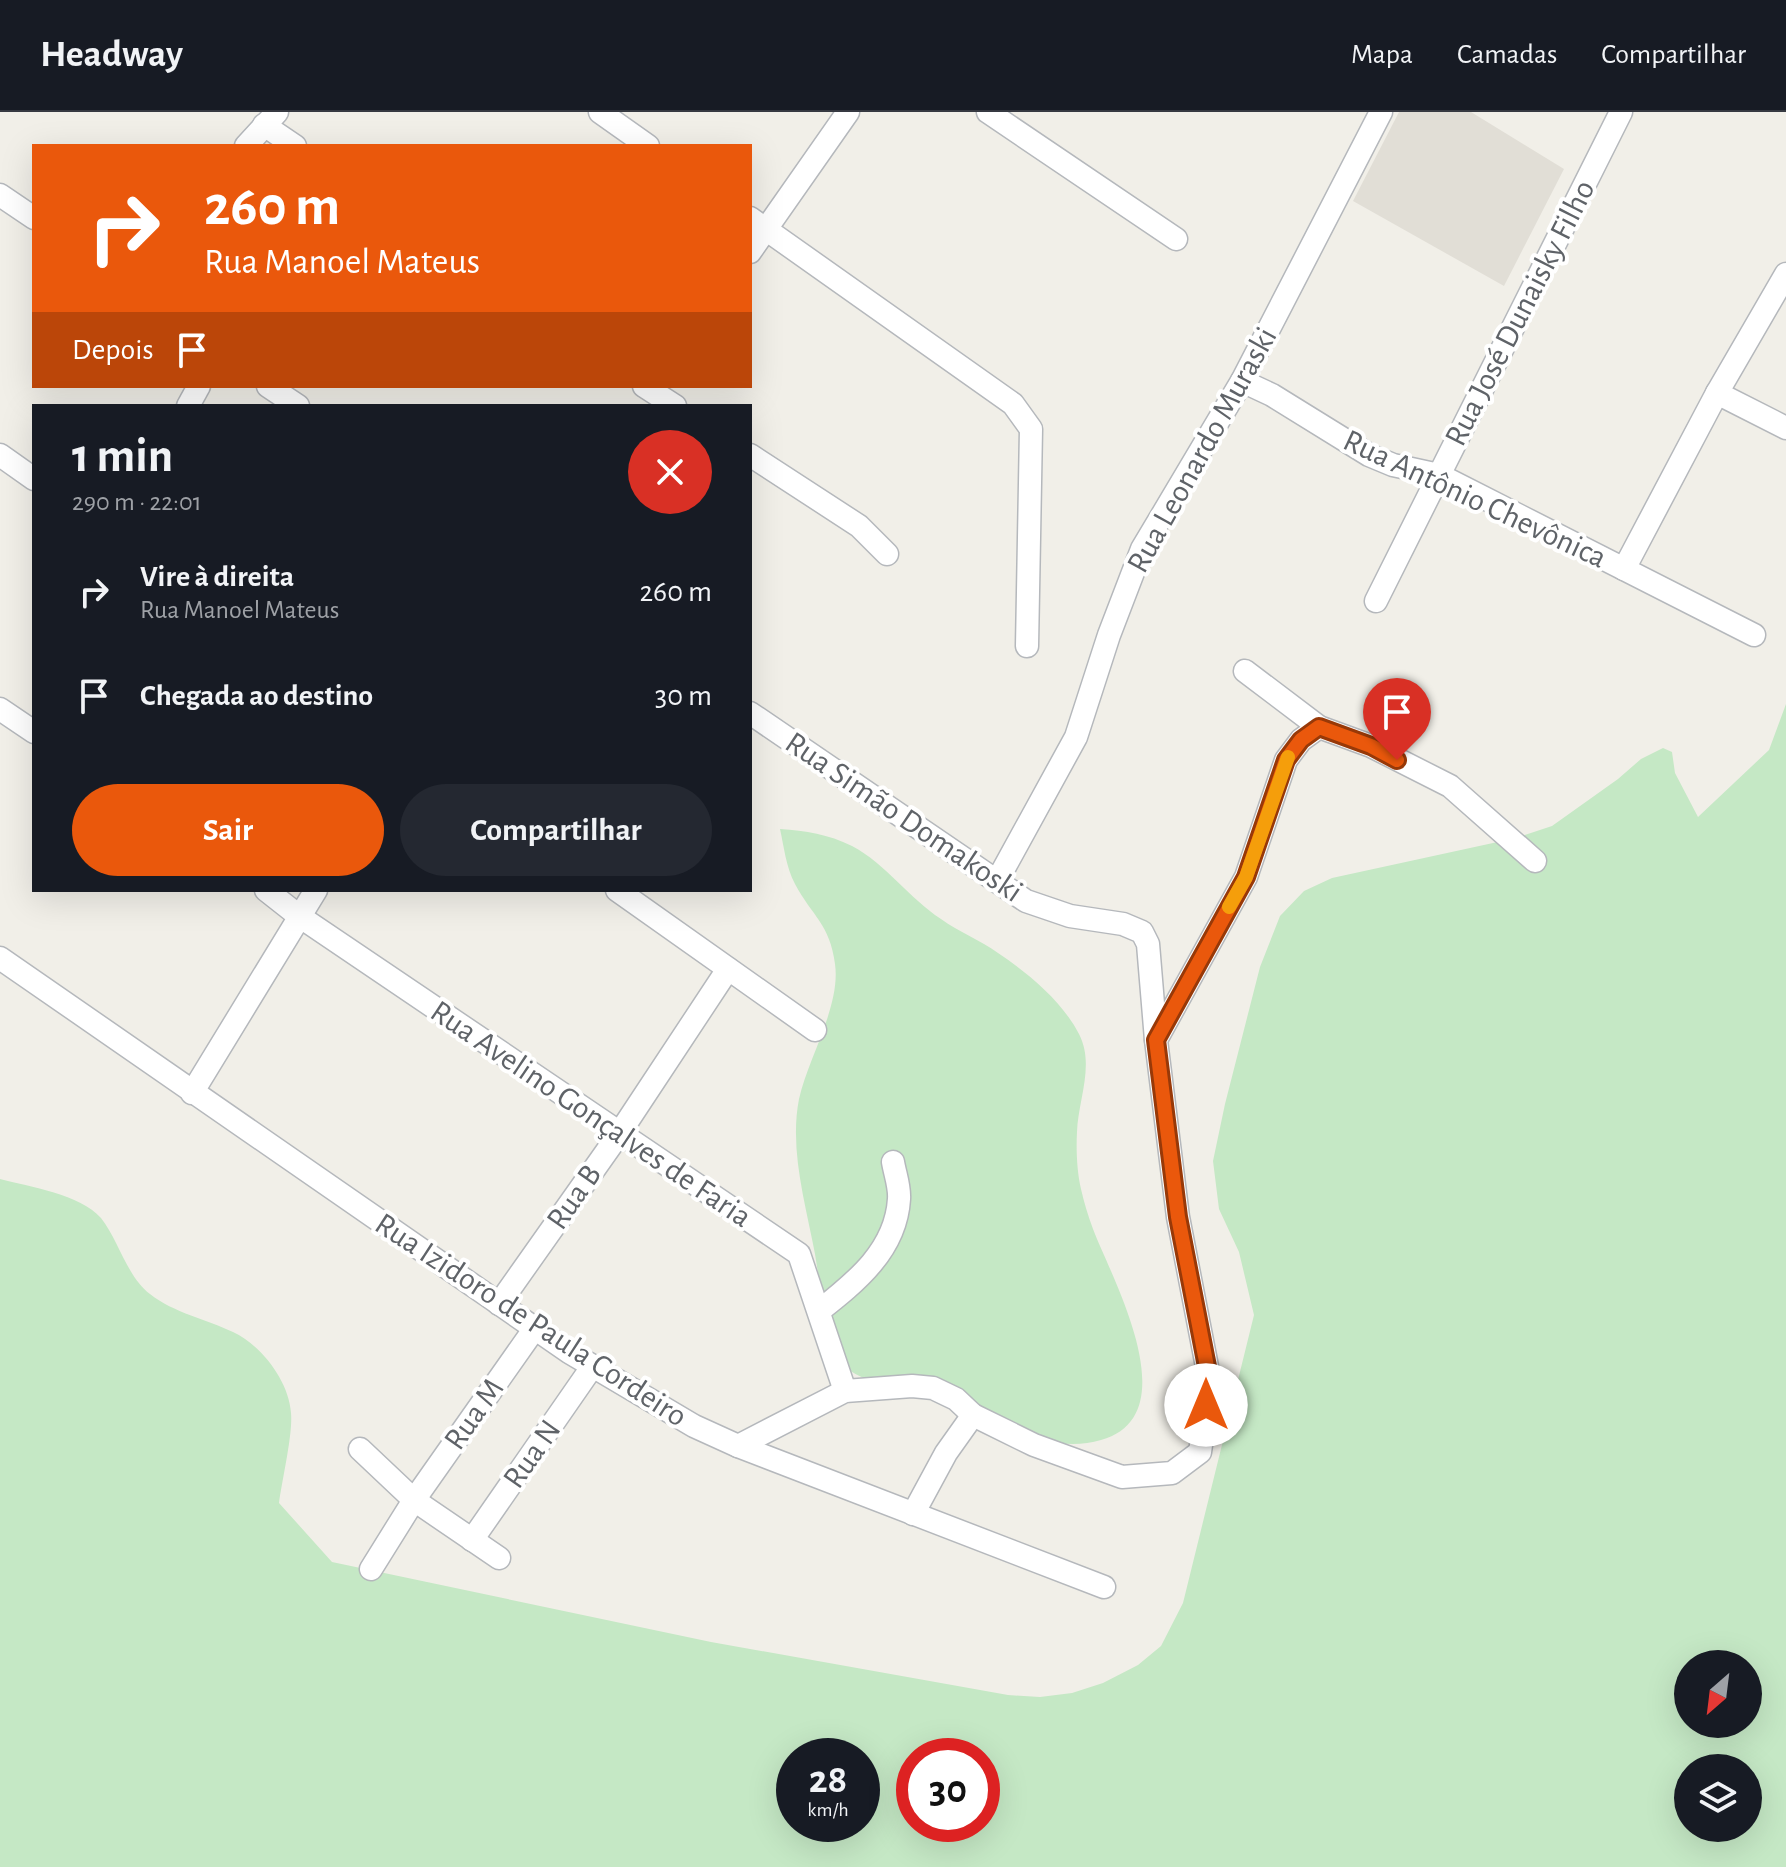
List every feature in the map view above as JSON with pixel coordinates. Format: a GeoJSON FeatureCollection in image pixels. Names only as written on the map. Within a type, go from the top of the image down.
{"type":"FeatureCollection","features":[{"type":"Feature","properties":{"kind":"street"},"geometry":{"type":"LineString","coordinates":[[600,112],[645,144]]}},
{"type":"Feature","properties":{"kind":"street"},"geometry":{"type":"LineString","coordinates":[[752,245],[758,224],[848,112]]}},
{"type":"Feature","properties":{"kind":"street"},"geometry":{"type":"LineString","coordinates":[[988,112],[1176,239]]}},
{"type":"Feature","properties":{"kind":"street","name":"Rua Leonardo Muraski"},"geometry":{"type":"LineString","coordinates":[[997,881],[1076,737],[1109,635],[1142,549],[1242,381],[1381,112]]}},
{"type":"Feature","properties":{"kind":"street","name":"Rua José Dunaisky Filho"},"geometry":{"type":"LineString","coordinates":[[1376,601],[1621,112]]}},
{"type":"Feature","properties":{"kind":"street"},"geometry":{"type":"LineString","coordinates":[[248,144],[271,119],[293,144]]}},
{"type":"Feature","properties":{"kind":"street"},"geometry":{"type":"LineString","coordinates":[[0,195],[32,217]]}},
{"type":"Feature","properties":{"kind":"street"},"geometry":{"type":"LineString","coordinates":[[758,224],[1013,404],[1031,429],[1027,646]]}},
{"type":"Feature","properties":{"kind":"street"},"geometry":{"type":"LineString","coordinates":[[1624,569],[1717,393],[1786,274]]}},
{"type":"Feature","properties":{"kind":"street","name":"Rua Antônio Chevônica"},"geometry":{"type":"LineString","coordinates":[[1242,381],[1272,395],[1369,455],[1393,465],[1439,475],[1754,635]]}},
{"type":"Feature","properties":{"kind":"street"},"geometry":{"type":"LineString","coordinates":[[271,388],[295,404]]}},
{"type":"Feature","properties":{"kind":"street"},"geometry":{"type":"LineString","coordinates":[[650,393],[671,404]]}},
{"type":"Feature","properties":{"kind":"street"},"geometry":{"type":"LineString","coordinates":[[1717,393],[1786,428]]}},
{"type":"Feature","properties":{"kind":"street"},"geometry":{"type":"LineString","coordinates":[[0,455],[32,478]]}},
{"type":"Feature","properties":{"kind":"street"},"geometry":{"type":"LineString","coordinates":[[752,456],[859,526],[887,554]]}},
{"type":"Feature","properties":{"kind":"street"},"geometry":{"type":"LineString","coordinates":[[1245,671],[1319,727],[1371,746],[1450,786],[1535,861]]}},
{"type":"Feature","properties":{"kind":"street"},"geometry":{"type":"LineString","coordinates":[[0,709],[32,731]]}},
{"type":"Feature","properties":{"kind":"street","name":"Rua Simão Domakoski"},"geometry":{"type":"LineString","coordinates":[[752,714],[1026,901],[1070,916],[1123,924],[1142,932],[1148,944],[1156,1040]]}},
{"type":"Feature","properties":{"kind":"street"},"geometry":{"type":"LineString","coordinates":[[738,1446],[845,1391],[912,1386],[933,1388],[956,1399],[973,1415],[1034,1445],[1122,1477],[1172,1473],[1200,1452],[1210,1382],[1178,1217],[1156,1040],[1246,877],[1286,760],[1301,740],[1319,727]]}},
{"type":"Feature","properties":{"kind":"street","name":"Rua Avelino Gonçalves de Faria"},"geometry":{"type":"LineString","coordinates":[[269,892],[299,916],[799,1254],[845,1391]]}},
{"type":"Feature","properties":{"kind":"street"},"geometry":{"type":"LineString","coordinates":[[192,1093],[315,892]]}},
{"type":"Feature","properties":{"kind":"street"},"geometry":{"type":"LineString","coordinates":[[620,892],[815,1030]]}},
{"type":"Feature","properties":{"kind":"street","name":"Rua Izidoro de Paula Cordeiro"},"geometry":{"type":"LineString","coordinates":[[3,960],[592,1367],[694,1426],[738,1446],[1104,1587]]}},
{"type":"Feature","properties":{"kind":"street","name":"Rua B"},"geometry":{"type":"LineString","coordinates":[[499,1304],[619,1134],[728,969]]}},
{"type":"Feature","properties":{"kind":"street"},"geometry":{"type":"LineString","coordinates":[[819,1311],[858,1281],[882,1251],[896,1222],[900,1196],[893,1162]]}},
{"type":"Feature","properties":{"kind":"street","name":"Rua M"},"geometry":{"type":"LineString","coordinates":[[371,1569],[414,1500],[535,1328]]}},
{"type":"Feature","properties":{"kind":"street","name":"Rua N"},"geometry":{"type":"LineString","coordinates":[[472,1540],[592,1367]]}},
{"type":"Feature","properties":{"kind":"street"},"geometry":{"type":"LineString","coordinates":[[913,1514],[946,1453],[973,1415]]}},
{"type":"Feature","properties":{"kind":"street"},"geometry":{"type":"LineString","coordinates":[[360,1449],[414,1500],[499,1558]]}},
{"type":"Feature","properties":{"kind":"shaded area"},"geometry":{"type":"Polygon","coordinates":[[[1399,112],[1471,112],[1564,169],[1504,286],[1353,201],[1399,112]]]}},
{"type":"Feature","properties":{"kind":"green space"},"geometry":{"type":"Polygon","coordinates":[[[1786,704],[1786,1867],[0,1867],[0,1179],[54,1192],[92,1210],[107,1227],[135,1278],[150,1294],[180,1311],[233,1332],[254,1346],[272,1365],[285,1389],[291,1413],[279,1503],[332,1562],[711,1642],[1008,1695],[1040,1697],[1072,1693],[1103,1683],[1138,1665],[1161,1646],[1183,1603],[1254,1315],[1239,1252],[1219,1209],[1213,1161],[1260,967],[1280,916],[1304,891],[1332,878],[1516,838],[1552,826],[1641,759],[1663,748],[1672,752],[1675,773],[1698,817],[1769,750],[1786,704]]]}},
{"type":"Feature","properties":{"kind":"green space"},"geometry":{"type":"Polygon","coordinates":[[[780,829],[826,836],[864,853],[929,911],[991,948],[1032,979],[1054,999],[1079,1034],[1086,1058],[1077,1132],[1080,1182],[1091,1224],[1127,1311],[1142,1375],[1140,1404],[1127,1426],[1101,1440],[1084,1443],[1067,1444],[1032,1438],[998,1427],[921,1392],[855,1374],[840,1359],[824,1308],[796,1138],[799,1099],[829,1014],[836,980],[835,964],[825,930],[792,877],[780,829]]]}},
{"type":"Feature","properties":{"kind":"slow traffic"},"geometry":{"type":"LineString","coordinates":[[1229,907],[1246,877],[1288,757]]}},
{"type":"Feature","properties":{"kind":"route"},"geometry":{"type":"LineString","coordinates":[[1206,1405],[1210,1382],[1178,1217],[1156,1040],[1246,877],[1286,760],[1301,740],[1319,727],[1371,746],[1397,760]]}}]}
